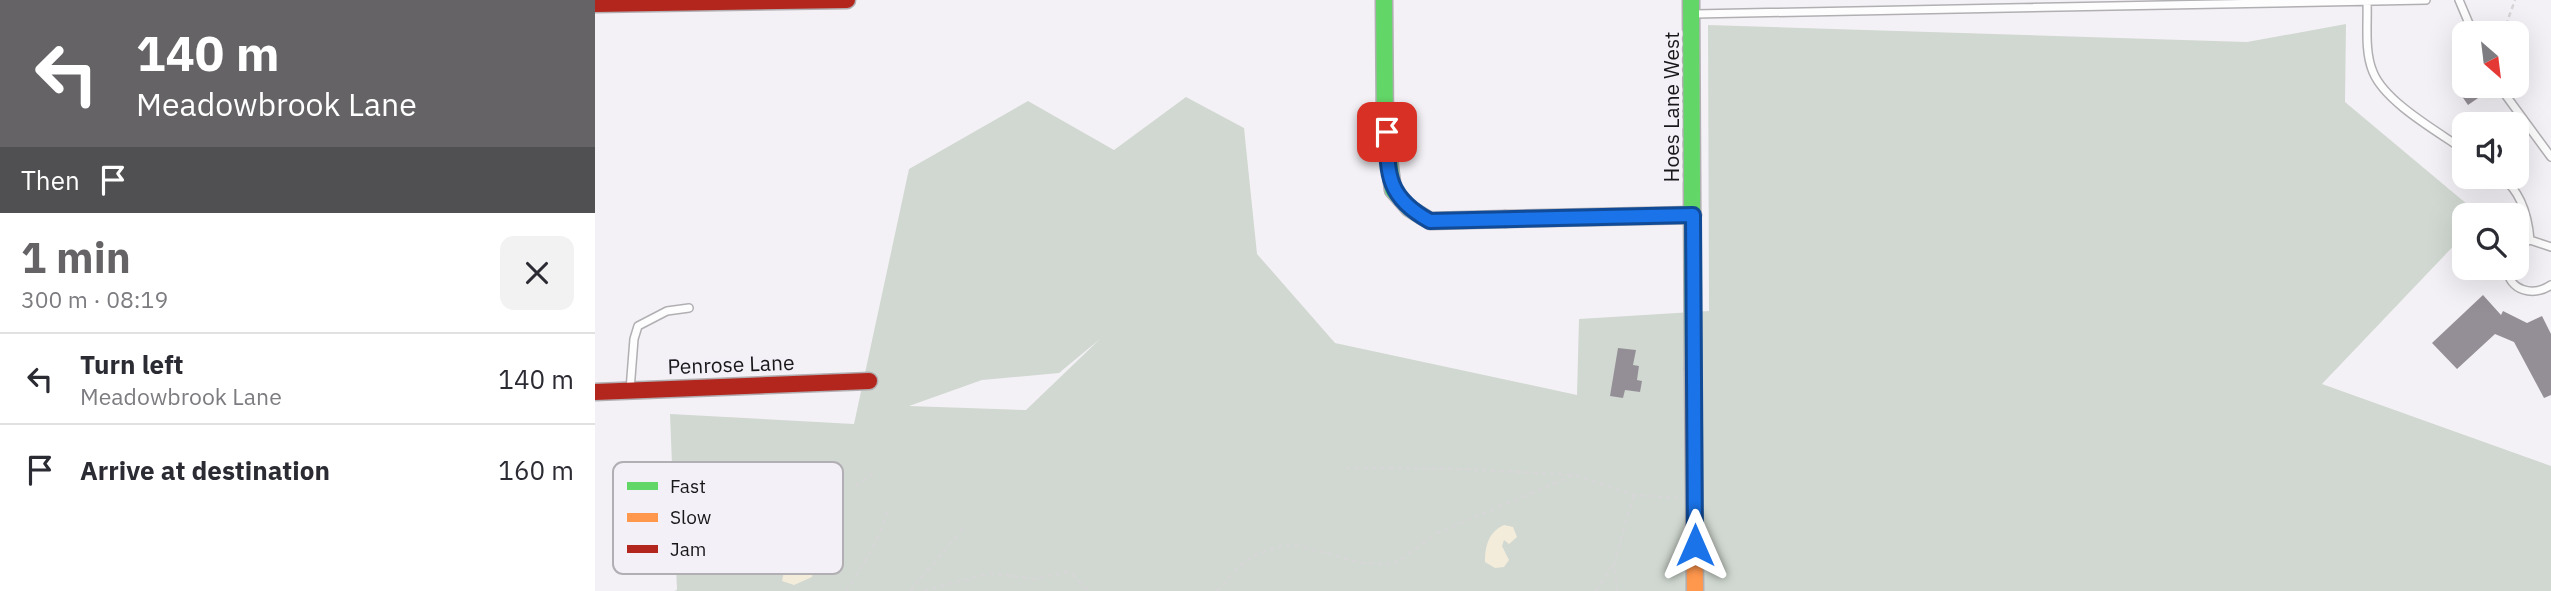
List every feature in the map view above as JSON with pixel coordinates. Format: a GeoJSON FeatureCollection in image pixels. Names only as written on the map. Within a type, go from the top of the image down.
{"type":"FeatureCollection","features":[{"type":"Feature","properties":{"kind":"street"},"geometry":{"type":"LineString","coordinates":[[595,4],[847,0]]}},
{"type":"Feature","properties":{"kind":"street"},"geometry":{"type":"LineString","coordinates":[[1384,0],[1387,158],[1392,188],[1409,209],[1430,221],[1693,215]]}},
{"type":"Feature","properties":{"kind":"street","name":"Hoes Lane West"},"geometry":{"type":"LineString","coordinates":[[1692,7],[1695,591]]}},
{"type":"Feature","properties":{"kind":"street","name":"Penrose Lane"},"geometry":{"type":"LineString","coordinates":[[595,392],[869,381]]}},
{"type":"Feature","properties":{"kind":"lane"},"geometry":{"type":"LineString","coordinates":[[1692,7],[2426,0]]}},
{"type":"Feature","properties":{"kind":"lane"},"geometry":{"type":"LineString","coordinates":[[2459,0],[2468,21]]}},
{"type":"Feature","properties":{"kind":"lane"},"geometry":{"type":"LineString","coordinates":[[2367,1],[2368,52],[2372,71],[2381,87],[2452,141]]}},
{"type":"Feature","properties":{"kind":"lane"},"geometry":{"type":"LineString","coordinates":[[2508,98],[2551,157]]}},
{"type":"Feature","properties":{"kind":"lane"},"geometry":{"type":"LineString","coordinates":[[2512,189],[2523,208],[2530,240],[2551,247]]}},
{"type":"Feature","properties":{"kind":"lane"},"geometry":{"type":"LineString","coordinates":[[2511,280],[2527,292],[2544,290],[2551,285]]}},
{"type":"Feature","properties":{"kind":"lane"},"geometry":{"type":"LineString","coordinates":[[630,391],[634,339],[638,326],[667,311],[689,308]]}},
{"type":"Feature","properties":{"kind":"path"},"geometry":{"type":"LineString","coordinates":[[2507,21],[2515,0]]}},
{"type":"Feature","properties":{"kind":"path"},"geometry":{"type":"LineString","coordinates":[[1346,468],[1463,469],[1574,475],[1634,495],[1695,499]]}},
{"type":"Feature","properties":{"kind":"path"},"geometry":{"type":"LineString","coordinates":[[855,486],[874,473]]}},
{"type":"Feature","properties":{"kind":"path"},"geometry":{"type":"LineString","coordinates":[[1217,591],[1249,559],[1282,546],[1300,546],[1362,563],[1394,564],[1429,537],[1574,475]]}},
{"type":"Feature","properties":{"kind":"path"},"geometry":{"type":"LineString","coordinates":[[1596,591],[1614,563],[1634,495]]}},
{"type":"Feature","properties":{"kind":"path"},"geometry":{"type":"LineString","coordinates":[[846,591],[874,547],[889,508]]}},
{"type":"Feature","properties":{"kind":"path"},"geometry":{"type":"LineString","coordinates":[[910,591],[965,526]]}},
{"type":"Feature","properties":{"kind":"path"},"geometry":{"type":"LineString","coordinates":[[1614,563],[1617,591]]}},
{"type":"Feature","properties":{"kind":"path"},"geometry":{"type":"LineString","coordinates":[[923,591],[990,573],[1035,579],[1065,572],[1072,574],[1088,591]]}},
{"type":"Feature","properties":{"kind":"shaded area"},"geometry":{"type":"Polygon","coordinates":[[[2346,24],[2345,102],[2466,203],[2452,203],[2452,248],[2322,384],[2551,466],[2551,591],[674,591],[677,590],[676,574],[843,574],[843,462],[672,462],[670,414],[854,424],[909,169],[1028,101],[1114,150],[1186,97],[1244,128],[1257,254],[1335,343],[1577,395],[1579,319],[1709,311],[1708,25],[2247,42],[2346,24]],[[1100,339],[1059,373],[982,380],[909,406],[1026,410],[1100,339]]]}},
{"type":"Feature","properties":{"kind":"sand"},"geometry":{"type":"Polygon","coordinates":[[[1504,525],[1513,527],[1517,537],[1509,544],[1504,540],[1502,546],[1509,560],[1504,567],[1495,568],[1485,562],[1487,546],[1494,532],[1504,525]]]}},
{"type":"Feature","properties":{"kind":"sand"},"geometry":{"type":"Polygon","coordinates":[[[783,574],[812,574],[812,577],[794,585],[782,581],[783,574]]]}},
{"type":"Feature","properties":{"kind":"building"},"geometry":{"type":"Polygon","coordinates":[[[2463,98],[2478,98],[2468,105],[2463,98]]]}},
{"type":"Feature","properties":{"kind":"building"},"geometry":{"type":"Polygon","coordinates":[[[2483,295],[2501,315],[2503,311],[2527,323],[2542,316],[2551,334],[2551,395],[2544,398],[2514,342],[2495,334],[2457,369],[2432,343],[2483,295]]]}},
{"type":"Feature","properties":{"kind":"building"},"geometry":{"type":"Polygon","coordinates":[[[1618,348],[1636,350],[1633,365],[1639,366],[1637,380],[1642,381],[1640,392],[1625,390],[1623,398],[1610,396],[1618,348]]]}},
{"type":"Feature","properties":{"kind":"traffic: fast"},"geometry":{"type":"LineString","coordinates":[[1384,0],[1385,129],[1393,190],[1409,208],[1430,221],[1505,219]]}},
{"type":"Feature","properties":{"kind":"traffic: fast"},"geometry":{"type":"LineString","coordinates":[[1691,0],[1693,369]]}},
{"type":"Feature","properties":{"kind":"traffic: slow"},"geometry":{"type":"LineString","coordinates":[[1693,369],[1695,591]]}},
{"type":"Feature","properties":{"kind":"traffic: jam"},"geometry":{"type":"LineString","coordinates":[[595,4],[847,0]]}},
{"type":"Feature","properties":{"kind":"traffic: jam"},"geometry":{"type":"LineString","coordinates":[[1505,219],[1693,215]]}},
{"type":"Feature","properties":{"kind":"traffic: jam"},"geometry":{"type":"LineString","coordinates":[[595,392],[869,381]]}},
{"type":"Feature","properties":{"kind":"route"},"geometry":{"type":"LineString","coordinates":[[1387,132],[1387,158],[1392,188],[1409,209],[1430,221],[1693,215],[1695,545]]}}]}
